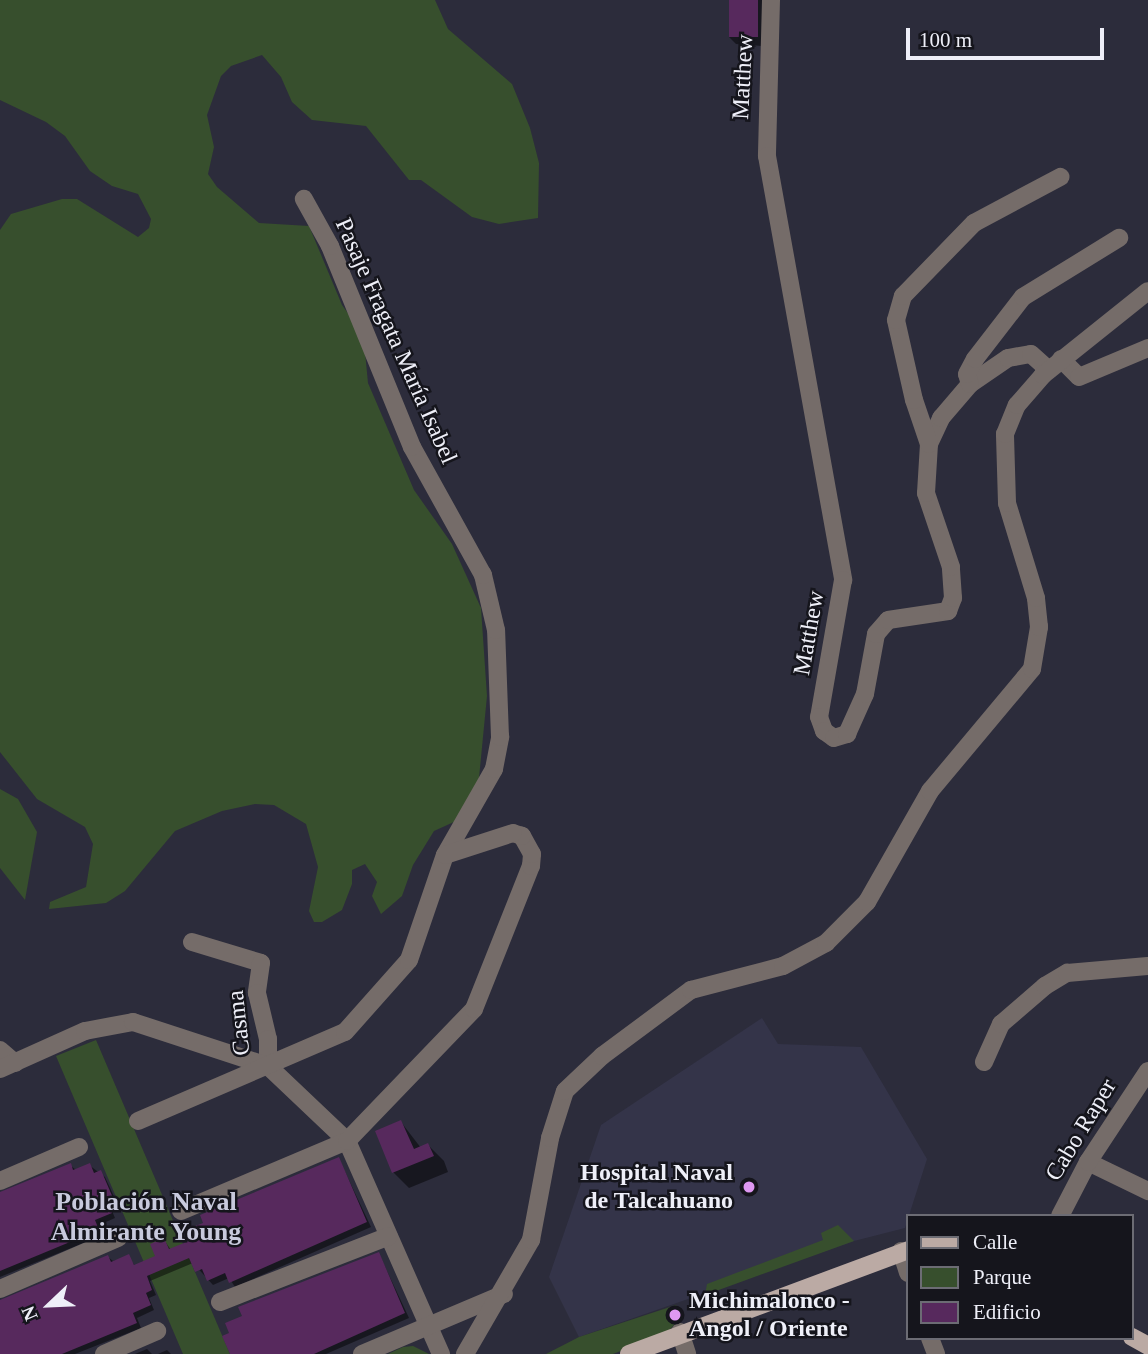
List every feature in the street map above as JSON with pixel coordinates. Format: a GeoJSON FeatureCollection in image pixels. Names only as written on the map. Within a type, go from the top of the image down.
{"type":"FeatureCollection","features":[{"type":"Feature","properties":{"kind":"main road"},"geometry":{"type":"LineString","coordinates":[[629,1354],[680,1332],[904,1250]]}},
{"type":"Feature","properties":{"kind":"street","name":"Matthew"},"geometry":{"type":"LineString","coordinates":[[771,0],[767,156],[843,580],[819,716],[824,731],[834,738],[847,734],[865,694],[876,634],[888,620],[947,611],[953,598],[951,567],[926,493],[929,444],[941,418],[970,384],[1017,354],[1031,355],[1079,377],[1148,348]]}},
{"type":"Feature","properties":{"kind":"street"},"geometry":{"type":"LineString","coordinates":[[929,444],[905,363],[897,309],[919,279],[974,223],[1060,177]]}},
{"type":"Feature","properties":{"kind":"street","name":"Pasaje Fragata María Isabel"},"geometry":{"type":"LineString","coordinates":[[138,1121],[345,1032],[409,960],[445,855],[494,769],[500,737],[496,630],[483,575],[412,447],[330,246],[304,199]]}},
{"type":"Feature","properties":{"kind":"street"},"geometry":{"type":"LineString","coordinates":[[970,384],[967,374],[975,359],[1023,297],[1119,238]]}},
{"type":"Feature","properties":{"kind":"street"},"geometry":{"type":"LineString","coordinates":[[466,1354],[504,1294],[531,1240],[550,1138],[565,1091],[601,1056],[691,990],[783,966],[826,943],[867,902],[930,791],[1032,669],[1039,626],[1036,598],[1007,502],[1003,459],[1011,416],[1055,364],[1148,291]]}},
{"type":"Feature","properties":{"kind":"street"},"geometry":{"type":"LineString","coordinates":[[181,1211],[347,1141],[474,1009],[531,866],[527,844],[513,833],[445,855]]}},
{"type":"Feature","properties":{"kind":"street","name":"Casma"},"geometry":{"type":"LineString","coordinates":[[192,942],[261,963],[257,993],[268,1039],[268,1066]]}},
{"type":"Feature","properties":{"kind":"street"},"geometry":{"type":"LineString","coordinates":[[984,1062],[1001,1024],[1045,986],[1067,973],[1148,965]]}},
{"type":"Feature","properties":{"kind":"street"},"geometry":{"type":"LineString","coordinates":[[0,1050],[7,1066],[85,1031],[133,1022],[268,1066],[347,1141],[441,1354]]}},
{"type":"Feature","properties":{"kind":"street","name":"Cabo Raper"},"geometry":{"type":"LineString","coordinates":[[1061,1214],[1088,1162],[1146,1076]]}},
{"type":"Feature","properties":{"kind":"street"},"geometry":{"type":"LineString","coordinates":[[0,1181],[79,1147]]}},
{"type":"Feature","properties":{"kind":"street"},"geometry":{"type":"LineString","coordinates":[[1088,1162],[1148,1191]]}},
{"type":"Feature","properties":{"kind":"street"},"geometry":{"type":"LineString","coordinates":[[220,1302],[389,1236]]}},
{"type":"Feature","properties":{"kind":"street"},"geometry":{"type":"LineString","coordinates":[[0,1289],[118,1238]]}},
{"type":"Feature","properties":{"kind":"street"},"geometry":{"type":"LineString","coordinates":[[362,1354],[504,1294]]}},
{"type":"Feature","properties":{"kind":"street"},"geometry":{"type":"LineString","coordinates":[[104,1354],[157,1331]]}},
{"type":"Feature","properties":{"kind":"street"},"geometry":{"type":"LineString","coordinates":[[680,1332],[687,1354]]}},
{"type":"Feature","properties":{"kind":"shaded area","name":"Hospital Naval de Talcahuano"},"geometry":{"type":"Polygon","coordinates":[[[762,1018],[778,1044],[861,1047],[927,1159],[909,1214],[906,1214],[905,1228],[854,1241],[579,1337],[549,1277],[601,1125],[762,1018]]]}},
{"type":"Feature","properties":{"kind":"green space"},"geometry":{"type":"Polygon","coordinates":[[[0,0],[435,0],[448,29],[512,84],[530,128],[539,163],[538,218],[499,224],[472,217],[421,180],[409,180],[366,126],[312,120],[292,102],[281,77],[262,55],[231,66],[221,76],[207,115],[214,147],[208,174],[217,187],[259,223],[309,226],[342,305],[355,323],[365,352],[368,383],[414,490],[452,544],[481,608],[487,696],[479,778],[456,821],[434,831],[413,865],[402,896],[381,914],[372,896],[377,882],[365,864],[352,870],[352,884],[342,910],[322,922],[314,922],[309,911],[318,867],[306,824],[274,805],[255,804],[222,811],[175,831],[125,891],[106,903],[49,909],[50,902],[86,887],[93,844],[85,827],[37,799],[0,752],[0,230],[11,214],[62,199],[77,199],[138,237],[149,228],[151,219],[138,194],[112,186],[90,171],[65,136],[46,122],[0,100],[0,0]]]}},
{"type":"Feature","properties":{"kind":"green space"},"geometry":{"type":"Polygon","coordinates":[[[0,789],[18,799],[37,832],[25,900],[0,868],[0,789]]]}},
{"type":"Feature","properties":{"kind":"green space"},"geometry":{"type":"Polygon","coordinates":[[[96,1040],[230,1354],[183,1354],[56,1056],[96,1040]]]}},
{"type":"Feature","properties":{"kind":"green space"},"geometry":{"type":"Polygon","coordinates":[[[838,1225],[854,1241],[705,1295],[707,1284],[823,1240],[821,1233],[838,1225]]]}},
{"type":"Feature","properties":{"kind":"green space"},"geometry":{"type":"Polygon","coordinates":[[[676,1305],[681,1317],[667,1333],[613,1354],[546,1354],[579,1337],[676,1305]]]}},
{"type":"Feature","properties":{"kind":"green space"},"geometry":{"type":"Polygon","coordinates":[[[413,1346],[429,1354],[388,1354],[403,1347],[413,1346]]]}},
{"type":"Feature","properties":{"kind":"building"},"geometry":{"type":"Polygon","coordinates":[[[729,0],[758,0],[758,37],[729,37],[729,0]]]}},
{"type":"Feature","properties":{"kind":"building"},"geometry":{"type":"Polygon","coordinates":[[[401,1120],[414,1149],[428,1143],[434,1156],[392,1173],[375,1131],[401,1120]]]}},
{"type":"Feature","properties":{"kind":"building"},"geometry":{"type":"Polygon","coordinates":[[[339,1157],[367,1222],[229,1283],[225,1273],[207,1281],[202,1269],[195,1272],[189,1258],[147,1276],[152,1290],[146,1293],[151,1305],[133,1313],[137,1323],[62,1354],[0,1354],[0,1300],[108,1255],[111,1262],[129,1254],[134,1265],[155,1256],[150,1244],[164,1238],[169,1249],[189,1241],[185,1230],[203,1223],[200,1215],[339,1157]]]}},
{"type":"Feature","properties":{"kind":"building"},"geometry":{"type":"Polygon","coordinates":[[[71,1163],[73,1170],[90,1163],[94,1173],[101,1170],[113,1198],[107,1201],[112,1213],[95,1220],[99,1230],[0,1271],[0,1192],[71,1163]]]}},
{"type":"Feature","properties":{"kind":"building"},"geometry":{"type":"Polygon","coordinates":[[[379,1252],[405,1313],[314,1354],[230,1354],[222,1336],[229,1333],[225,1323],[242,1316],[238,1307],[379,1252]]]}},
{"type":"Feature","properties":{"kind":"place","name":"Hospital Naval de Talcahuano"},"geometry":{"type":"Point","coordinates":[749,1187]}},
{"type":"Feature","properties":{"kind":"place","name":"Michimalonco - Angol / Oriente"},"geometry":{"type":"Point","coordinates":[675,1315]}},
{"type":"Feature","properties":{"kind":"district","name":"Población Naval Almirante Young"},"geometry":{"type":"Point","coordinates":[146,1217]}}]}
